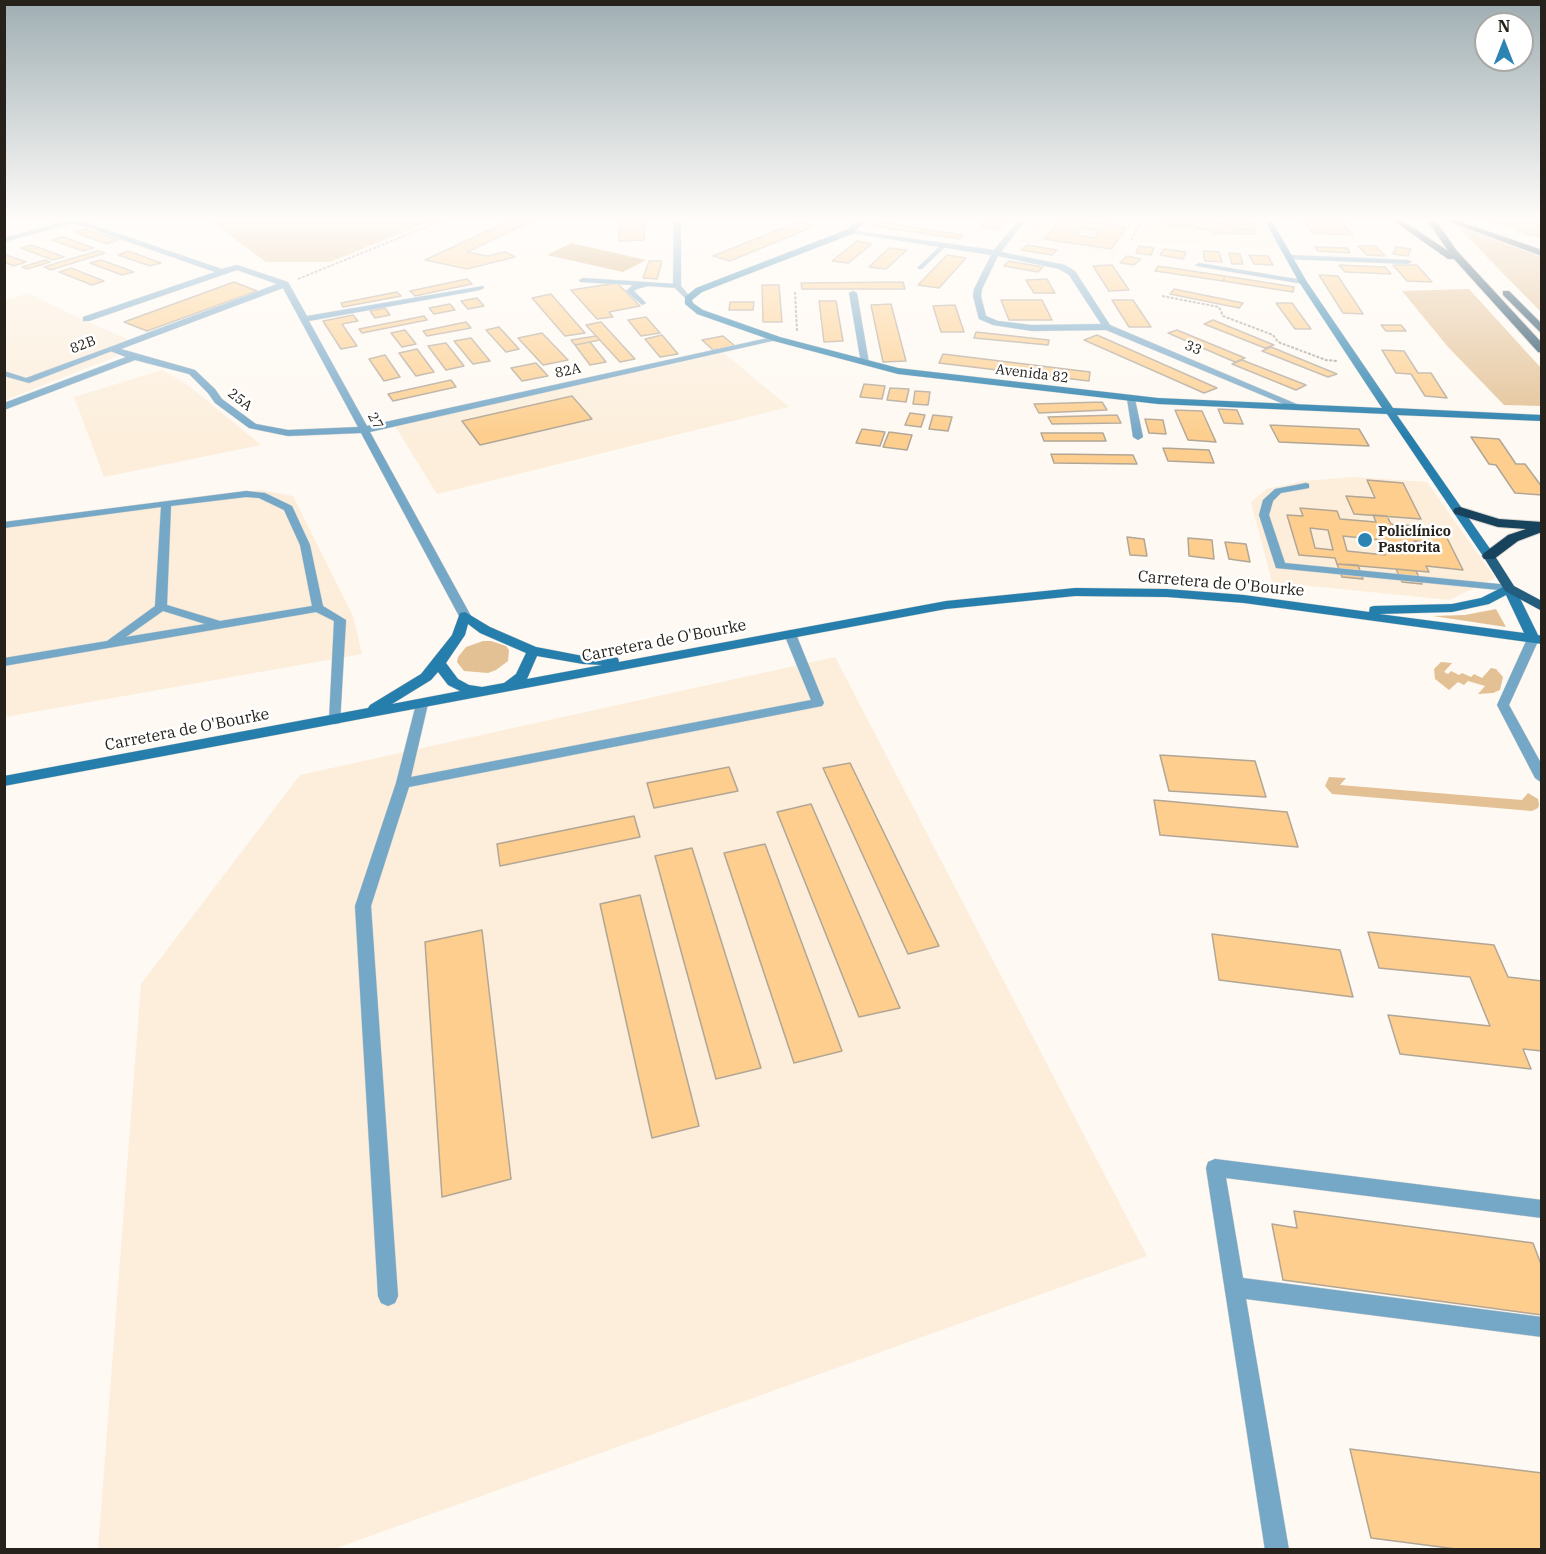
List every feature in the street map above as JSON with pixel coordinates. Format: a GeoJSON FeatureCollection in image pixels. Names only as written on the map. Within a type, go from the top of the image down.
{"type":"FeatureCollection","features":[{"type":"Feature","properties":{"kind":"highway"},"geometry":{"type":"LineString","coordinates":[[1490,294],[1542,350]]}},
{"type":"Feature","properties":{"kind":"highway"},"geometry":{"type":"LineString","coordinates":[[1505,294],[1542,331]]}},
{"type":"Feature","properties":{"kind":"highway"},"geometry":{"type":"LineString","coordinates":[[1460,511],[1498,523],[1542,527]]}},
{"type":"Feature","properties":{"kind":"highway"},"geometry":{"type":"LineString","coordinates":[[1489,556],[1513,538],[1542,527]]}},
{"type":"Feature","properties":{"kind":"main road"},"geometry":{"type":"LineString","coordinates":[[1489,556],[1509,588],[1542,607]]}},
{"type":"Feature","properties":{"kind":"street"},"geometry":{"type":"LineString","coordinates":[[86,319],[160,294]]}},
{"type":"Feature","properties":{"kind":"street","name":"82B"},"geometry":{"type":"LineString","coordinates":[[113,349],[260,294]]}},
{"type":"Feature","properties":{"kind":"street","name":"27"},"geometry":{"type":"LineString","coordinates":[[290,294],[465,616]]}},
{"type":"Feature","properties":{"kind":"street"},"geometry":{"type":"LineString","coordinates":[[304,319],[449,294]]}},
{"type":"Feature","properties":{"kind":"street"},"geometry":{"type":"LineString","coordinates":[[684,294],[688,298],[694,294]]}},
{"type":"Feature","properties":{"kind":"street"},"geometry":{"type":"LineString","coordinates":[[977,294],[982,316],[996,323],[1032,328],[1107,327]]}},
{"type":"Feature","properties":{"kind":"street"},"geometry":{"type":"LineString","coordinates":[[1085,294],[1107,327]]}},
{"type":"Feature","properties":{"kind":"street"},"geometry":{"type":"LineString","coordinates":[[1310,294],[1489,556]]}},
{"type":"Feature","properties":{"kind":"street","name":"Avenida 82"},"geometry":{"type":"LineString","coordinates":[[688,298],[689,304],[700,312],[777,339],[865,363],[945,378],[1131,399],[1542,418]]}},
{"type":"Feature","properties":{"kind":"street","name":"33"},"geometry":{"type":"LineString","coordinates":[[1107,327],[1301,408]]}},
{"type":"Feature","properties":{"kind":"street","name":"82A"},"geometry":{"type":"LineString","coordinates":[[365,430],[777,339]]}},
{"type":"Feature","properties":{"kind":"street","name":"25A"},"geometry":{"type":"LineString","coordinates":[[113,349],[134,357],[192,372],[207,385],[218,401],[253,426],[288,433],[365,430]]}},
{"type":"Feature","properties":{"kind":"street","name":"82B"},"geometry":{"type":"LineString","coordinates":[[4,407],[134,357]]}},
{"type":"Feature","properties":{"kind":"street"},"geometry":{"type":"LineString","coordinates":[[1335,612],[1452,608],[1485,601],[1509,588],[1537,640]]}},
{"type":"Feature","properties":{"kind":"street","name":"Carretera de O'Bourke"},"geometry":{"type":"LineString","coordinates":[[4,781],[946,605],[1075,592],[1167,592],[1335,612]]}},
{"type":"Feature","properties":{"kind":"street"},"geometry":{"type":"LineString","coordinates":[[1335,612],[1537,640]]}},
{"type":"Feature","properties":{"kind":"street"},"geometry":{"type":"LineString","coordinates":[[364,714],[426,677],[439,663],[458,635],[465,616],[485,630],[533,651],[583,660],[643,663]]}},
{"type":"Feature","properties":{"kind":"street"},"geometry":{"type":"LineString","coordinates":[[509,686],[522,676],[533,651]]}},
{"type":"Feature","properties":{"kind":"street"},"geometry":{"type":"LineString","coordinates":[[439,663],[453,682],[466,688],[483,691]]}},
{"type":"Feature","properties":{"kind":"lane"},"geometry":{"type":"LineString","coordinates":[[633,294],[642,303]]}},
{"type":"Feature","properties":{"kind":"lane"},"geometry":{"type":"LineString","coordinates":[[853,294],[865,363]]}},
{"type":"Feature","properties":{"kind":"lane","name":"82B"},"geometry":{"type":"LineString","coordinates":[[4,373],[26,381],[113,349]]}},
{"type":"Feature","properties":{"kind":"lane"},"geometry":{"type":"LineString","coordinates":[[1131,399],[1138,437]]}},
{"type":"Feature","properties":{"kind":"lane"},"geometry":{"type":"LineString","coordinates":[[1306,486],[1278,491],[1268,500],[1264,514],[1280,566],[1509,588]]}},
{"type":"Feature","properties":{"kind":"lane"},"geometry":{"type":"LineString","coordinates":[[4,525],[166,503],[246,494],[261,495],[278,501],[288,508],[305,545],[318,608]]}},
{"type":"Feature","properties":{"kind":"lane"},"geometry":{"type":"LineString","coordinates":[[161,607],[166,503]]}},
{"type":"Feature","properties":{"kind":"lane"},"geometry":{"type":"LineString","coordinates":[[161,607],[220,624]]}},
{"type":"Feature","properties":{"kind":"lane"},"geometry":{"type":"LineString","coordinates":[[110,643],[161,607]]}},
{"type":"Feature","properties":{"kind":"lane"},"geometry":{"type":"LineString","coordinates":[[4,662],[318,608],[340,620],[335,720]]}},
{"type":"Feature","properties":{"kind":"lane"},"geometry":{"type":"LineString","coordinates":[[403,783],[818,702],[790,634]]}},
{"type":"Feature","properties":{"kind":"lane"},"geometry":{"type":"LineString","coordinates":[[1537,640],[1503,705],[1542,778]]}},
{"type":"Feature","properties":{"kind":"lane"},"geometry":{"type":"LineString","coordinates":[[388,1296],[363,906],[403,783],[422,704]]}},
{"type":"Feature","properties":{"kind":"lane"},"geometry":{"type":"LineString","coordinates":[[1277,1550],[1215,1168],[1542,1209]]}},
{"type":"Feature","properties":{"kind":"lane"},"geometry":{"type":"LineString","coordinates":[[1234,1287],[1542,1327]]}},
{"type":"Feature","properties":{"kind":"path"},"geometry":{"type":"LineString","coordinates":[[795,294],[798,345]]}},
{"type":"Feature","properties":{"kind":"path"},"geometry":{"type":"LineString","coordinates":[[1162,296],[1219,307],[1223,316],[1273,335],[1278,342],[1326,360],[1355,362]]}},
{"type":"Feature","properties":{"kind":"shaded area"},"geometry":{"type":"Polygon","coordinates":[[[29,294],[128,339],[107,348],[118,356],[5,400],[5,300],[29,294]]]}},
{"type":"Feature","properties":{"kind":"shaded area"},"geometry":{"type":"Polygon","coordinates":[[[1404,294],[1473,294],[1541,368],[1541,406],[1504,405],[1448,347],[1404,294]]]}},
{"type":"Feature","properties":{"kind":"shaded area"},"geometry":{"type":"Polygon","coordinates":[[[1523,294],[1541,294],[1541,312],[1523,294]]]}},
{"type":"Feature","properties":{"kind":"shaded area"},"geometry":{"type":"Polygon","coordinates":[[[724,353],[789,407],[437,494],[395,426],[724,353]]]}},
{"type":"Feature","properties":{"kind":"shaded area"},"geometry":{"type":"Polygon","coordinates":[[[162,370],[184,382],[261,445],[104,477],[74,397],[162,370]]]}},
{"type":"Feature","properties":{"kind":"shaded area","name":"Policlínico Pastorita"},"geometry":{"type":"Polygon","coordinates":[[[1355,477],[1427,482],[1495,578],[1449,600],[1272,582],[1251,502],[1267,489],[1304,481],[1355,477]]]}},
{"type":"Feature","properties":{"kind":"shaded area"},"geometry":{"type":"Polygon","coordinates":[[[260,490],[293,496],[353,616],[362,654],[5,717],[4,523],[260,490]]]}},
{"type":"Feature","properties":{"kind":"shaded area"},"geometry":{"type":"Polygon","coordinates":[[[1496,609],[1506,627],[1433,616],[1465,615],[1496,609]]]}},
{"type":"Feature","properties":{"kind":"shaded area"},"geometry":{"type":"Polygon","coordinates":[[[483,641],[506,646],[509,650],[508,661],[488,673],[464,671],[457,662],[458,657],[466,647],[483,641]]]}},
{"type":"Feature","properties":{"kind":"shaded area"},"geometry":{"type":"Polygon","coordinates":[[[835,657],[1147,1256],[334,1549],[98,1550],[141,984],[300,775],[835,657]]]}},
{"type":"Feature","properties":{"kind":"shaded area"},"geometry":{"type":"Polygon","coordinates":[[[1441,662],[1452,663],[1444,672],[1448,674],[1451,671],[1471,677],[1474,674],[1482,678],[1491,668],[1496,669],[1503,677],[1500,690],[1478,694],[1485,686],[1468,681],[1464,685],[1458,682],[1449,690],[1435,679],[1434,669],[1441,662]]]}},
{"type":"Feature","properties":{"kind":"shaded area"},"geometry":{"type":"Polygon","coordinates":[[[1329,777],[1346,778],[1340,785],[1522,800],[1528,793],[1538,799],[1539,805],[1532,811],[1332,794],[1325,786],[1329,777]]]}},
{"type":"Feature","properties":{"kind":"building"},"geometry":{"type":"Polygon","coordinates":[[[202,294],[250,294],[147,331],[124,322],[202,294]]]}},
{"type":"Feature","properties":{"kind":"building"},"geometry":{"type":"Polygon","coordinates":[[[389,294],[399,294],[401,296],[343,307],[341,303],[389,294]]]}},
{"type":"Feature","properties":{"kind":"building"},"geometry":{"type":"Polygon","coordinates":[[[551,294],[585,333],[565,336],[532,298],[551,294]]]}},
{"type":"Feature","properties":{"kind":"building"},"geometry":{"type":"Polygon","coordinates":[[[574,294],[628,294],[640,306],[609,312],[613,317],[597,319],[574,294]]]}},
{"type":"Feature","properties":{"kind":"building"},"geometry":{"type":"Polygon","coordinates":[[[762,294],[780,294],[782,322],[763,322],[762,294]]]}},
{"type":"Feature","properties":{"kind":"building"},"geometry":{"type":"Polygon","coordinates":[[[1170,294],[1196,294],[1243,303],[1239,308],[1170,294]]]}},
{"type":"Feature","properties":{"kind":"building"},"geometry":{"type":"Polygon","coordinates":[[[1331,294],[1350,294],[1363,314],[1343,313],[1331,294]]]}},
{"type":"Feature","properties":{"kind":"building"},"geometry":{"type":"Polygon","coordinates":[[[477,298],[484,306],[468,309],[461,301],[477,298]]]}},
{"type":"Feature","properties":{"kind":"building"},"geometry":{"type":"Polygon","coordinates":[[[1001,300],[1042,300],[1052,320],[1009,320],[1001,300]]]}},
{"type":"Feature","properties":{"kind":"building"},"geometry":{"type":"Polygon","coordinates":[[[1112,300],[1133,300],[1151,327],[1129,327],[1112,300]]]}},
{"type":"Feature","properties":{"kind":"building"},"geometry":{"type":"Polygon","coordinates":[[[819,301],[836,301],[843,341],[824,342],[819,301]]]}},
{"type":"Feature","properties":{"kind":"building"},"geometry":{"type":"Polygon","coordinates":[[[730,302],[754,302],[753,310],[729,310],[730,302]]]}},
{"type":"Feature","properties":{"kind":"building"},"geometry":{"type":"Polygon","coordinates":[[[1276,303],[1292,303],[1311,329],[1295,329],[1276,303]]]}},
{"type":"Feature","properties":{"kind":"building"},"geometry":{"type":"Polygon","coordinates":[[[450,304],[455,310],[434,314],[429,308],[450,304]]]}},
{"type":"Feature","properties":{"kind":"building"},"geometry":{"type":"Polygon","coordinates":[[[891,304],[906,361],[883,362],[871,305],[891,304]]]}},
{"type":"Feature","properties":{"kind":"building"},"geometry":{"type":"Polygon","coordinates":[[[955,305],[964,332],[941,332],[933,306],[955,305]]]}},
{"type":"Feature","properties":{"kind":"building"},"geometry":{"type":"Polygon","coordinates":[[[385,308],[390,315],[375,318],[370,311],[385,308]]]}},
{"type":"Feature","properties":{"kind":"building"},"geometry":{"type":"Polygon","coordinates":[[[353,315],[358,321],[342,324],[357,346],[341,349],[323,321],[353,315]]]}},
{"type":"Feature","properties":{"kind":"building"},"geometry":{"type":"Polygon","coordinates":[[[424,316],[427,320],[362,333],[359,329],[424,316]]]}},
{"type":"Feature","properties":{"kind":"building"},"geometry":{"type":"Polygon","coordinates":[[[646,317],[660,333],[641,336],[628,320],[646,317]]]}},
{"type":"Feature","properties":{"kind":"building"},"geometry":{"type":"Polygon","coordinates":[[[1213,320],[1274,345],[1265,348],[1204,324],[1213,320]]]}},
{"type":"Feature","properties":{"kind":"building"},"geometry":{"type":"Polygon","coordinates":[[[466,322],[471,328],[427,336],[423,331],[466,322]]]}},
{"type":"Feature","properties":{"kind":"building"},"geometry":{"type":"Polygon","coordinates":[[[601,322],[635,359],[620,362],[586,325],[601,322]]]}},
{"type":"Feature","properties":{"kind":"building"},"geometry":{"type":"Polygon","coordinates":[[[1381,325],[1401,325],[1406,331],[1386,331],[1381,325]]]}},
{"type":"Feature","properties":{"kind":"building"},"geometry":{"type":"Polygon","coordinates":[[[499,327],[519,349],[506,352],[486,330],[499,327]]]}},
{"type":"Feature","properties":{"kind":"building"},"geometry":{"type":"Polygon","coordinates":[[[405,330],[416,344],[402,347],[391,333],[405,330]]]}},
{"type":"Feature","properties":{"kind":"building"},"geometry":{"type":"Polygon","coordinates":[[[1177,330],[1245,358],[1235,362],[1168,333],[1177,330]]]}},
{"type":"Feature","properties":{"kind":"building"},"geometry":{"type":"Polygon","coordinates":[[[976,332],[1049,340],[1048,345],[974,338],[976,332]]]}},
{"type":"Feature","properties":{"kind":"building"},"geometry":{"type":"Polygon","coordinates":[[[542,333],[568,360],[543,365],[518,338],[542,333]]]}},
{"type":"Feature","properties":{"kind":"building"},"geometry":{"type":"Polygon","coordinates":[[[662,335],[678,354],[660,357],[645,339],[662,335]]]}},
{"type":"Feature","properties":{"kind":"building"},"geometry":{"type":"Polygon","coordinates":[[[1097,335],[1217,388],[1204,393],[1084,340],[1097,335]]]}},
{"type":"Feature","properties":{"kind":"building"},"geometry":{"type":"Polygon","coordinates":[[[596,336],[600,340],[575,345],[571,340],[596,336]]]}},
{"type":"Feature","properties":{"kind":"building"},"geometry":{"type":"Polygon","coordinates":[[[723,336],[735,346],[713,350],[702,340],[723,336]]]}},
{"type":"Feature","properties":{"kind":"building"},"geometry":{"type":"Polygon","coordinates":[[[471,338],[490,361],[473,364],[454,341],[471,338]]]}},
{"type":"Feature","properties":{"kind":"building"},"geometry":{"type":"Polygon","coordinates":[[[590,342],[606,362],[590,365],[575,345],[590,342]]]}},
{"type":"Feature","properties":{"kind":"building"},"geometry":{"type":"Polygon","coordinates":[[[446,343],[464,366],[446,370],[428,346],[446,343]]]}},
{"type":"Feature","properties":{"kind":"building"},"geometry":{"type":"Polygon","coordinates":[[[1271,347],[1337,374],[1328,377],[1262,351],[1271,347]]]}},
{"type":"Feature","properties":{"kind":"building"},"geometry":{"type":"Polygon","coordinates":[[[417,349],[434,372],[416,376],[399,353],[417,349]]]}},
{"type":"Feature","properties":{"kind":"building"},"geometry":{"type":"Polygon","coordinates":[[[1382,350],[1404,351],[1418,373],[1431,373],[1447,398],[1425,396],[1411,374],[1396,373],[1382,350]]]}},
{"type":"Feature","properties":{"kind":"building"},"geometry":{"type":"Polygon","coordinates":[[[943,354],[1090,372],[1089,381],[939,363],[943,354]]]}},
{"type":"Feature","properties":{"kind":"building"},"geometry":{"type":"Polygon","coordinates":[[[385,355],[400,377],[384,381],[369,359],[385,355]]]}},
{"type":"Feature","properties":{"kind":"building"},"geometry":{"type":"Polygon","coordinates":[[[1242,360],[1306,385],[1296,390],[1232,364],[1242,360]]]}},
{"type":"Feature","properties":{"kind":"building"},"geometry":{"type":"Polygon","coordinates":[[[536,363],[548,376],[522,381],[511,368],[536,363]]]}},
{"type":"Feature","properties":{"kind":"building"},"geometry":{"type":"Polygon","coordinates":[[[451,380],[456,387],[393,401],[388,394],[451,380]]]}},
{"type":"Feature","properties":{"kind":"building"},"geometry":{"type":"Polygon","coordinates":[[[864,384],[885,386],[882,399],[860,397],[864,384]]]}},
{"type":"Feature","properties":{"kind":"building"},"geometry":{"type":"Polygon","coordinates":[[[890,388],[909,389],[906,402],[887,400],[890,388]]]}},
{"type":"Feature","properties":{"kind":"building"},"geometry":{"type":"Polygon","coordinates":[[[915,391],[930,392],[928,405],[913,404],[915,391]]]}},
{"type":"Feature","properties":{"kind":"building"},"geometry":{"type":"Polygon","coordinates":[[[572,396],[592,419],[480,445],[462,421],[572,396]]]}},
{"type":"Feature","properties":{"kind":"building"},"geometry":{"type":"Polygon","coordinates":[[[1102,402],[1107,410],[1039,413],[1034,404],[1102,402]]]}},
{"type":"Feature","properties":{"kind":"building"},"geometry":{"type":"Polygon","coordinates":[[[1218,409],[1237,410],[1243,424],[1224,423],[1218,409]]]}},
{"type":"Feature","properties":{"kind":"building"},"geometry":{"type":"Polygon","coordinates":[[[1175,410],[1202,411],[1216,442],[1188,440],[1175,410]]]}},
{"type":"Feature","properties":{"kind":"building"},"geometry":{"type":"Polygon","coordinates":[[[910,413],[925,415],[921,427],[905,425],[910,413]]]}},
{"type":"Feature","properties":{"kind":"building"},"geometry":{"type":"Polygon","coordinates":[[[933,415],[952,417],[948,431],[929,429],[933,415]]]}},
{"type":"Feature","properties":{"kind":"building"},"geometry":{"type":"Polygon","coordinates":[[[1117,415],[1121,423],[1052,424],[1048,417],[1117,415]]]}},
{"type":"Feature","properties":{"kind":"building"},"geometry":{"type":"Polygon","coordinates":[[[1145,419],[1163,420],[1166,434],[1149,433],[1145,419]]]}},
{"type":"Feature","properties":{"kind":"building"},"geometry":{"type":"Polygon","coordinates":[[[1270,425],[1359,429],[1369,446],[1279,442],[1270,425]]]}},
{"type":"Feature","properties":{"kind":"building"},"geometry":{"type":"Polygon","coordinates":[[[862,429],[885,432],[880,446],[856,443],[862,429]]]}},
{"type":"Feature","properties":{"kind":"building"},"geometry":{"type":"Polygon","coordinates":[[[889,432],[912,435],[907,450],[883,447],[889,432]]]}},
{"type":"Feature","properties":{"kind":"building"},"geometry":{"type":"Polygon","coordinates":[[[1041,433],[1103,433],[1106,441],[1044,441],[1041,433]]]}},
{"type":"Feature","properties":{"kind":"building"},"geometry":{"type":"Polygon","coordinates":[[[1471,437],[1499,439],[1516,464],[1525,464],[1542,487],[1542,495],[1515,493],[1496,465],[1489,464],[1471,437]]]}},
{"type":"Feature","properties":{"kind":"building"},"geometry":{"type":"Polygon","coordinates":[[[1163,448],[1209,450],[1214,463],[1168,461],[1163,448]]]}},
{"type":"Feature","properties":{"kind":"building"},"geometry":{"type":"Polygon","coordinates":[[[1051,454],[1133,455],[1137,464],[1054,463],[1051,454]]]}},
{"type":"Feature","properties":{"kind":"building"},"geometry":{"type":"Polygon","coordinates":[[[1367,480],[1403,483],[1421,519],[1354,514],[1346,496],[1375,498],[1367,480]]]}},
{"type":"Feature","properties":{"kind":"building"},"geometry":{"type":"Polygon","coordinates":[[[1300,508],[1337,511],[1340,519],[1376,522],[1373,515],[1387,516],[1391,524],[1442,528],[1463,570],[1426,566],[1429,572],[1337,564],[1335,558],[1299,555],[1287,515],[1303,516],[1300,508]],[[1310,528],[1315,548],[1333,550],[1328,530],[1310,528]],[[1343,536],[1347,551],[1385,555],[1380,540],[1343,536]],[[1414,541],[1416,546],[1436,548],[1434,543],[1414,541]]]}},
{"type":"Feature","properties":{"kind":"building"},"geometry":{"type":"Polygon","coordinates":[[[1127,537],[1144,539],[1147,556],[1130,555],[1127,537]]]}},
{"type":"Feature","properties":{"kind":"building"},"geometry":{"type":"Polygon","coordinates":[[[1188,538],[1212,540],[1214,559],[1189,556],[1188,538]]]}},
{"type":"Feature","properties":{"kind":"building"},"geometry":{"type":"Polygon","coordinates":[[[1225,542],[1246,544],[1250,562],[1229,559],[1225,542]]]}},
{"type":"Feature","properties":{"kind":"building"},"geometry":{"type":"Polygon","coordinates":[[[1337,564],[1358,565],[1363,579],[1342,577],[1337,564]]]}},
{"type":"Feature","properties":{"kind":"building"},"geometry":{"type":"Polygon","coordinates":[[[1396,569],[1416,571],[1422,584],[1402,582],[1396,569]]]}},
{"type":"Feature","properties":{"kind":"building"},"geometry":{"type":"Polygon","coordinates":[[[1160,755],[1255,761],[1266,797],[1169,791],[1160,755]]]}},
{"type":"Feature","properties":{"kind":"building"},"geometry":{"type":"Polygon","coordinates":[[[850,763],[939,946],[908,954],[823,768],[850,763]]]}},
{"type":"Feature","properties":{"kind":"building"},"geometry":{"type":"Polygon","coordinates":[[[729,767],[738,791],[654,808],[647,783],[729,767]]]}},
{"type":"Feature","properties":{"kind":"building"},"geometry":{"type":"Polygon","coordinates":[[[1154,800],[1287,812],[1298,847],[1160,835],[1154,800]]]}},
{"type":"Feature","properties":{"kind":"building"},"geometry":{"type":"Polygon","coordinates":[[[811,804],[900,1008],[859,1017],[777,812],[811,804]]]}},
{"type":"Feature","properties":{"kind":"building"},"geometry":{"type":"Polygon","coordinates":[[[634,816],[640,837],[500,866],[497,844],[634,816]]]}},
{"type":"Feature","properties":{"kind":"building"},"geometry":{"type":"Polygon","coordinates":[[[765,844],[842,1051],[794,1063],[724,853],[765,844]]]}},
{"type":"Feature","properties":{"kind":"building"},"geometry":{"type":"Polygon","coordinates":[[[692,848],[761,1068],[716,1079],[655,856],[692,848]]]}},
{"type":"Feature","properties":{"kind":"building"},"geometry":{"type":"Polygon","coordinates":[[[640,895],[699,1126],[652,1138],[600,904],[640,895]]]}},
{"type":"Feature","properties":{"kind":"building"},"geometry":{"type":"Polygon","coordinates":[[[482,930],[511,1179],[442,1197],[425,942],[482,930]]]}},
{"type":"Feature","properties":{"kind":"building"},"geometry":{"type":"Polygon","coordinates":[[[1368,932],[1494,945],[1508,977],[1542,981],[1542,1051],[1523,1049],[1531,1069],[1400,1054],[1388,1015],[1490,1026],[1470,977],[1379,968],[1368,932]]]}},
{"type":"Feature","properties":{"kind":"building"},"geometry":{"type":"Polygon","coordinates":[[[1212,934],[1340,950],[1353,997],[1219,980],[1212,934]]]}},
{"type":"Feature","properties":{"kind":"building"},"geometry":{"type":"Polygon","coordinates":[[[1294,1211],[1533,1243],[1542,1267],[1542,1315],[1283,1280],[1272,1224],[1297,1228],[1294,1211]]]}},
{"type":"Feature","properties":{"kind":"building"},"geometry":{"type":"Polygon","coordinates":[[[1350,1449],[1542,1473],[1542,1550],[1464,1550],[1371,1538],[1350,1449]]]}},
{"type":"Feature","properties":{"kind":"place","name":"Policlínico Pastorita"},"geometry":{"type":"Point","coordinates":[1365,540]}}]}
